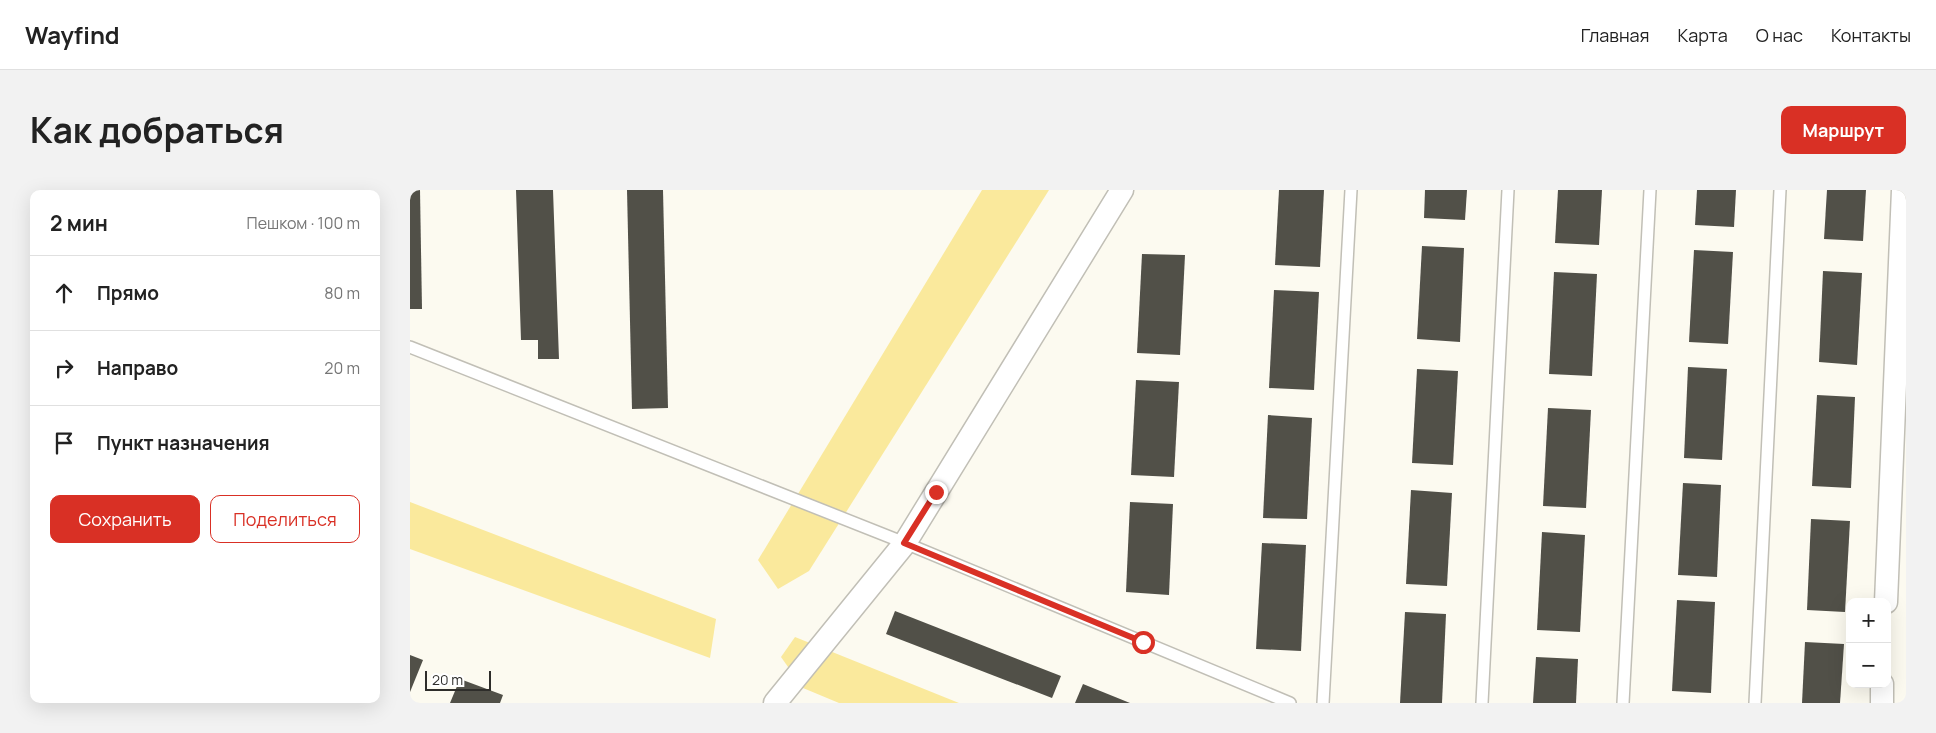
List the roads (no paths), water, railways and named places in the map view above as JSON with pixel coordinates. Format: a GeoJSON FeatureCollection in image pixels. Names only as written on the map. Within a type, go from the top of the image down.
{"type":"FeatureCollection","features":[{"type":"Feature","properties":{"kind":"street"},"geometry":{"type":"LineString","coordinates":[[775,703],[904,543],[1122,190]]}},
{"type":"Feature","properties":{"kind":"street"},"geometry":{"type":"LineString","coordinates":[[1886,598],[1903,190]]}},
{"type":"Feature","properties":{"kind":"street"},"geometry":{"type":"LineString","coordinates":[[1882,688],[1882,703]]}},
{"type":"Feature","properties":{"kind":"lane"},"geometry":{"type":"LineString","coordinates":[[1323,703],[1351,190]]}},
{"type":"Feature","properties":{"kind":"lane"},"geometry":{"type":"LineString","coordinates":[[1482,703],[1508,190]]}},
{"type":"Feature","properties":{"kind":"lane"},"geometry":{"type":"LineString","coordinates":[[1623,703],[1650,190]]}},
{"type":"Feature","properties":{"kind":"lane"},"geometry":{"type":"LineString","coordinates":[[1755,703],[1780,190]]}},
{"type":"Feature","properties":{"kind":"lane"},"geometry":{"type":"LineString","coordinates":[[410,347],[904,543],[1290,703]]}}]}
